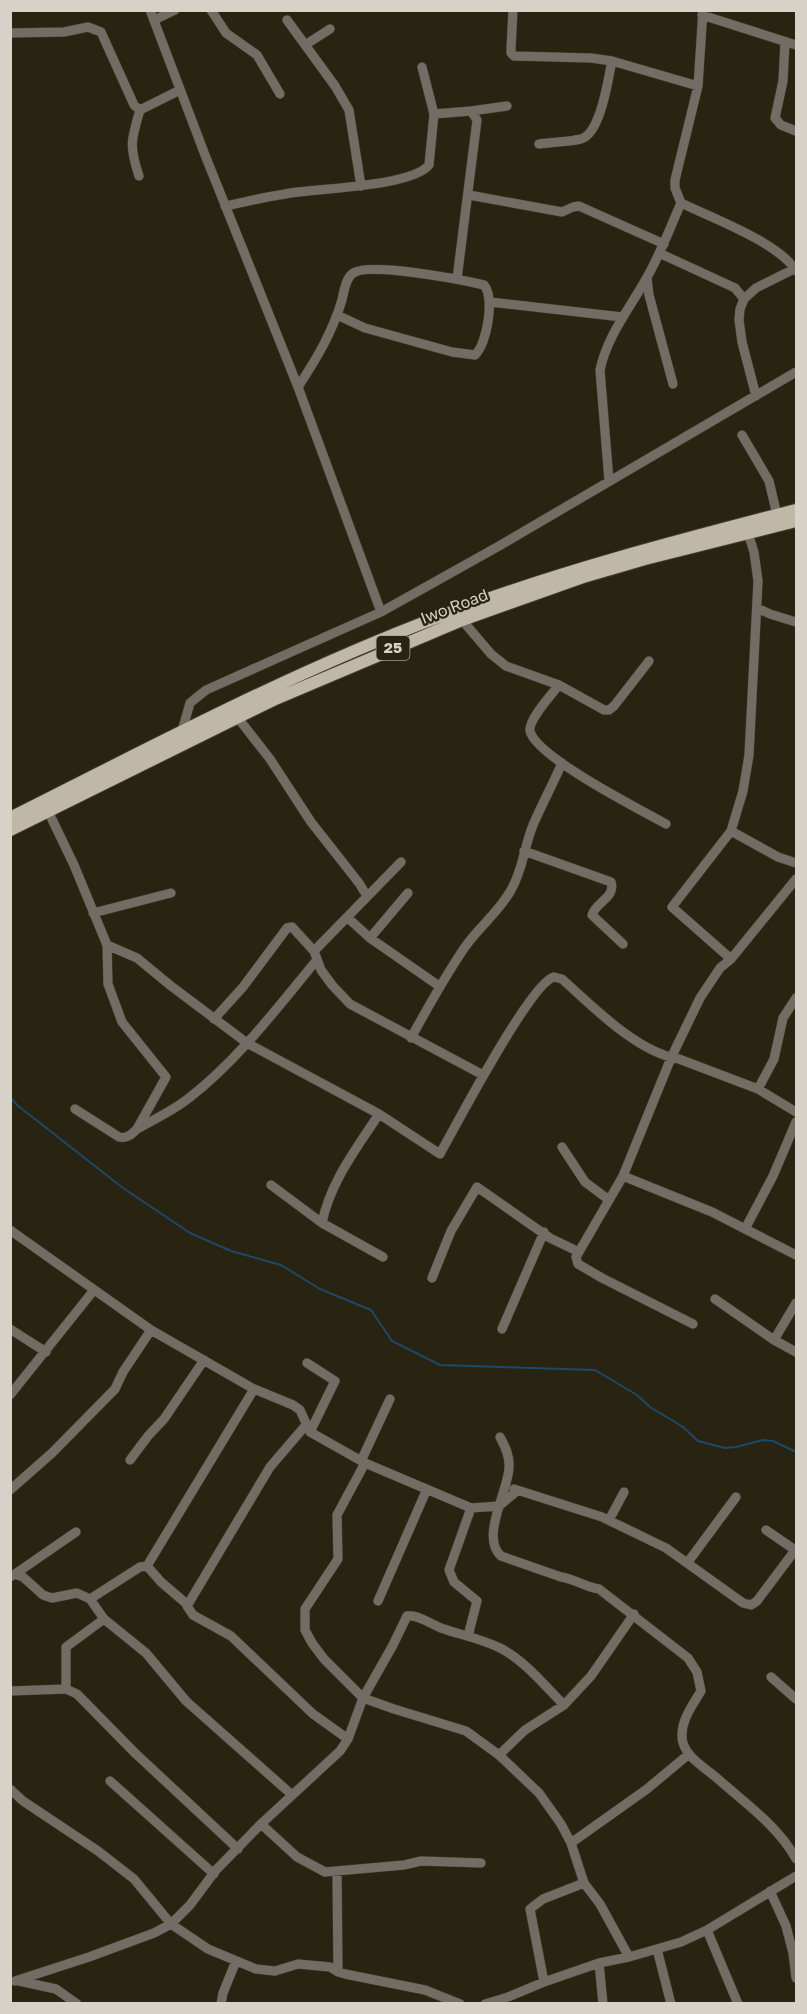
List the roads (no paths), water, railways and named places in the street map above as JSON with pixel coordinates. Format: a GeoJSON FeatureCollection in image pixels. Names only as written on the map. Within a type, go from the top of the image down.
{"type":"FeatureCollection","features":[{"type":"Feature","properties":{"kind":"main road","name":"Iwo Road"},"geometry":{"type":"LineString","coordinates":[[10,830],[48,811],[182,731],[306,671],[469,605],[644,549],[796,510]]}},
{"type":"Feature","properties":{"kind":"main road","name":"Iwo Road"},"geometry":{"type":"LineString","coordinates":[[10,819],[238,718],[315,681],[462,620],[583,577],[796,521]]}},
{"type":"Feature","properties":{"kind":"street"},"geometry":{"type":"LineString","coordinates":[[150,10],[225,206],[298,387],[381,612]]}},
{"type":"Feature","properties":{"kind":"street"},"geometry":{"type":"LineString","coordinates":[[154,20],[175,10]]}},
{"type":"Feature","properties":{"kind":"street"},"geometry":{"type":"LineString","coordinates":[[211,10],[226,33],[257,55],[280,94]]}},
{"type":"Feature","properties":{"kind":"street"},"geometry":{"type":"LineString","coordinates":[[513,10],[512,55],[591,58],[698,86]]}},
{"type":"Feature","properties":{"kind":"street"},"geometry":{"type":"LineString","coordinates":[[756,396],[739,320],[740,309],[744,299],[756,288],[796,268],[785,257],[754,238],[681,203],[675,188],[675,180],[698,86],[702,13],[796,45]]}},
{"type":"Feature","properties":{"kind":"street"},"geometry":{"type":"LineString","coordinates":[[287,20],[349,110],[362,186]]}},
{"type":"Feature","properties":{"kind":"street"},"geometry":{"type":"LineString","coordinates":[[10,33],[50,33],[88,27],[96,28],[101,32],[134,105],[140,110]]}},
{"type":"Feature","properties":{"kind":"street"},"geometry":{"type":"LineString","coordinates":[[305,45],[330,29]]}},
{"type":"Feature","properties":{"kind":"street"},"geometry":{"type":"LineString","coordinates":[[785,42],[783,81],[775,118],[777,123],[796,131]]}},
{"type":"Feature","properties":{"kind":"street"},"geometry":{"type":"LineString","coordinates":[[539,144],[583,138],[593,130],[612,62]]}},
{"type":"Feature","properties":{"kind":"street"},"geometry":{"type":"LineString","coordinates":[[225,206],[287,193],[362,186],[414,176],[424,171],[429,165],[434,114],[422,67]]}},
{"type":"Feature","properties":{"kind":"street"},"geometry":{"type":"LineString","coordinates":[[139,176],[131,144],[140,110],[180,90]]}},
{"type":"Feature","properties":{"kind":"street"},"geometry":{"type":"LineString","coordinates":[[434,114],[507,106]]}},
{"type":"Feature","properties":{"kind":"street"},"geometry":{"type":"LineString","coordinates":[[457,279],[477,128],[477,120],[471,111]]}},
{"type":"Feature","properties":{"kind":"street"},"geometry":{"type":"LineString","coordinates":[[469,195],[559,212],[579,206],[735,288],[744,299]]}},
{"type":"Feature","properties":{"kind":"street"},"geometry":{"type":"LineString","coordinates":[[609,481],[600,369],[602,358],[622,317],[647,278],[681,203]]}},
{"type":"Feature","properties":{"kind":"street"},"geometry":{"type":"LineString","coordinates":[[298,387],[325,344],[337,315],[347,280],[358,270],[374,268],[457,279],[484,285],[490,296],[484,341],[475,355],[452,352],[365,328],[337,315]]}},
{"type":"Feature","properties":{"kind":"street"},"geometry":{"type":"LineString","coordinates":[[647,278],[649,295],[673,384]]}},
{"type":"Feature","properties":{"kind":"street"},"geometry":{"type":"LineString","coordinates":[[490,302],[622,317]]}},
{"type":"Feature","properties":{"kind":"street"},"geometry":{"type":"LineString","coordinates":[[182,731],[190,703],[206,690],[381,612],[518,535],[796,372]]}},
{"type":"Feature","properties":{"kind":"street"},"geometry":{"type":"LineString","coordinates":[[742,435],[769,481],[777,515]]}},
{"type":"Feature","properties":{"kind":"street"},"geometry":{"type":"LineString","coordinates":[[731,959],[672,907],[731,831],[743,791],[749,755],[758,581],[756,562],[748,534]]}},
{"type":"Feature","properties":{"kind":"street"},"geometry":{"type":"LineString","coordinates":[[757,608],[796,622]]}},
{"type":"Feature","properties":{"kind":"street"},"geometry":{"type":"LineString","coordinates":[[462,620],[491,654],[506,666],[559,685],[600,708],[609,710],[649,661]]}},
{"type":"Feature","properties":{"kind":"street"},"geometry":{"type":"LineString","coordinates":[[559,685],[532,719],[530,732],[538,744],[562,763],[621,800],[666,824]]}},
{"type":"Feature","properties":{"kind":"street"},"geometry":{"type":"LineString","coordinates":[[238,718],[270,759],[311,822],[367,896]]}},
{"type":"Feature","properties":{"kind":"street"},"geometry":{"type":"LineString","coordinates":[[411,1038],[439,986],[467,945],[495,914],[511,891],[521,870],[524,851],[533,825],[562,763]]}},
{"type":"Feature","properties":{"kind":"street"},"geometry":{"type":"LineString","coordinates":[[48,811],[107,945],[108,984],[122,1022],[166,1077],[137,1129]]}},
{"type":"Feature","properties":{"kind":"street"},"geometry":{"type":"LineString","coordinates":[[731,831],[778,857],[796,863]]}},
{"type":"Feature","properties":{"kind":"street"},"geometry":{"type":"LineString","coordinates":[[524,851],[611,882],[611,893],[594,909],[592,915],[623,944]]}},
{"type":"Feature","properties":{"kind":"street"},"geometry":{"type":"LineString","coordinates":[[314,951],[401,862]]}},
{"type":"Feature","properties":{"kind":"street"},"geometry":{"type":"LineString","coordinates":[[693,1324],[583,1267],[577,1262],[579,1252],[623,1176],[671,1058],[700,998],[720,968],[731,959],[796,879]]}},
{"type":"Feature","properties":{"kind":"street"},"geometry":{"type":"LineString","coordinates":[[370,938],[408,893]]}},
{"type":"Feature","properties":{"kind":"street"},"geometry":{"type":"LineString","coordinates":[[93,913],[171,894]]}},
{"type":"Feature","properties":{"kind":"street"},"geometry":{"type":"LineString","coordinates":[[348,918],[370,938],[439,986]]}},
{"type":"Feature","properties":{"kind":"street"},"geometry":{"type":"LineString","coordinates":[[214,1019],[243,987],[287,928],[295,929],[314,951],[316,962],[332,986],[350,1004],[483,1075]]}},
{"type":"Feature","properties":{"kind":"street"},"geometry":{"type":"LineString","coordinates":[[107,945],[137,958],[247,1043],[379,1114],[440,1154],[483,1075],[522,1012],[543,983],[554,977],[562,979],[612,1024],[642,1043],[671,1058],[758,1089],[796,1112]]}},
{"type":"Feature","properties":{"kind":"street"},"geometry":{"type":"LineString","coordinates":[[75,1109],[124,1138],[165,1113],[202,1088],[247,1043],[316,962]]}},
{"type":"Feature","properties":{"kind":"street"},"geometry":{"type":"LineString","coordinates":[[758,1089],[774,1059],[783,1018],[796,998]]}},
{"type":"Feature","properties":{"kind":"street"},"geometry":{"type":"LineString","coordinates":[[152,1104],[165,1113]]}},
{"type":"Feature","properties":{"kind":"street"},"geometry":{"type":"LineString","coordinates":[[322,1223],[344,1167],[379,1114]]}},
{"type":"Feature","properties":{"kind":"street"},"geometry":{"type":"LineString","coordinates":[[745,1228],[773,1176],[796,1122]]}},
{"type":"Feature","properties":{"kind":"street"},"geometry":{"type":"LineString","coordinates":[[562,1147],[585,1182],[609,1200]]}},
{"type":"Feature","properties":{"kind":"street"},"geometry":{"type":"LineString","coordinates":[[623,1176],[712,1212],[796,1255]]}},
{"type":"Feature","properties":{"kind":"street"},"geometry":{"type":"LineString","coordinates":[[271,1185],[322,1223],[382,1257]]}},
{"type":"Feature","properties":{"kind":"street"},"geometry":{"type":"LineString","coordinates":[[432,1278],[451,1231],[477,1187],[550,1238],[579,1252]]}},
{"type":"Feature","properties":{"kind":"street"},"geometry":{"type":"LineString","coordinates":[[10,1230],[151,1330],[254,1389],[293,1405],[300,1410],[308,1428],[363,1462],[471,1508],[499,1506],[517,1491]]}},
{"type":"Feature","properties":{"kind":"street"},"geometry":{"type":"LineString","coordinates":[[502,1329],[544,1232]]}},
{"type":"Feature","properties":{"kind":"street"},"geometry":{"type":"LineString","coordinates":[[10,1395],[94,1290]]}},
{"type":"Feature","properties":{"kind":"street"},"geometry":{"type":"LineString","coordinates":[[714,1299],[774,1340],[796,1352]]}},
{"type":"Feature","properties":{"kind":"street"},"geometry":{"type":"LineString","coordinates":[[774,1340],[796,1303]]}},
{"type":"Feature","properties":{"kind":"street"},"geometry":{"type":"LineString","coordinates":[[10,1329],[46,1352]]}},
{"type":"Feature","properties":{"kind":"street"},"geometry":{"type":"LineString","coordinates":[[10,1490],[52,1453],[116,1389],[123,1372],[151,1330]]}},
{"type":"Feature","properties":{"kind":"street"},"geometry":{"type":"LineString","coordinates":[[130,1460],[164,1419],[204,1360]]}},
{"type":"Feature","properties":{"kind":"street"},"geometry":{"type":"LineString","coordinates":[[188,1605],[270,1467],[308,1428],[335,1381],[307,1363]]}},
{"type":"Feature","properties":{"kind":"street"},"geometry":{"type":"LineString","coordinates":[[147,1566],[254,1389]]}},
{"type":"Feature","properties":{"kind":"street"},"geometry":{"type":"LineString","coordinates":[[390,1399],[337,1515],[338,1559],[308,1600],[305,1609],[305,1630],[324,1659],[363,1698],[466,1731],[499,1755],[539,1793],[561,1824],[571,1843],[584,1883],[600,1904],[629,1957]]}},
{"type":"Feature","properties":{"kind":"street"},"geometry":{"type":"LineString","coordinates":[[500,1437],[507,1450],[509,1462],[506,1487],[493,1535],[494,1546],[498,1553],[572,1579],[584,1586],[599,1589],[688,1658],[697,1672],[701,1691],[686,1715],[683,1742],[689,1754],[758,1813],[788,1844],[796,1859]]}},
{"type":"Feature","properties":{"kind":"street"},"geometry":{"type":"LineString","coordinates":[[506,1487],[609,1520],[666,1548],[688,1562],[736,1600],[751,1605],[757,1601],[796,1550],[766,1530]]}},
{"type":"Feature","properties":{"kind":"street"},"geometry":{"type":"LineString","coordinates":[[378,1601],[427,1489]]}},
{"type":"Feature","properties":{"kind":"street"},"geometry":{"type":"LineString","coordinates":[[609,1520],[624,1492]]}},
{"type":"Feature","properties":{"kind":"street"},"geometry":{"type":"LineString","coordinates":[[688,1562],[736,1497]]}},
{"type":"Feature","properties":{"kind":"street"},"geometry":{"type":"LineString","coordinates":[[468,1636],[477,1600],[454,1582],[449,1570],[471,1508]]}},
{"type":"Feature","properties":{"kind":"street"},"geometry":{"type":"LineString","coordinates":[[13,1575],[76,1532]]}},
{"type":"Feature","properties":{"kind":"street"},"geometry":{"type":"LineString","coordinates":[[90,1599],[140,1567],[147,1566]]}},
{"type":"Feature","properties":{"kind":"street"},"geometry":{"type":"LineString","coordinates":[[147,1566],[161,1582],[188,1605],[193,1615],[231,1636],[313,1714],[348,1739]]}},
{"type":"Feature","properties":{"kind":"street"},"geometry":{"type":"LineString","coordinates":[[13,1575],[23,1577],[43,1595],[52,1598],[77,1593],[90,1599],[104,1619],[146,1653],[186,1701],[291,1794]]}},
{"type":"Feature","properties":{"kind":"street"},"geometry":{"type":"LineString","coordinates":[[499,1755],[525,1730],[564,1704],[591,1676],[634,1614]]}},
{"type":"Feature","properties":{"kind":"street"},"geometry":{"type":"LineString","coordinates":[[13,1981],[89,1958],[154,1933],[171,1924],[261,1824],[340,1751],[348,1739],[363,1698],[407,1616],[417,1617],[501,1649],[515,1658],[564,1704]]}},
{"type":"Feature","properties":{"kind":"street"},"geometry":{"type":"LineString","coordinates":[[66,1689],[66,1647],[104,1619]]}},
{"type":"Feature","properties":{"kind":"street"},"geometry":{"type":"LineString","coordinates":[[771,1677],[796,1699]]}},
{"type":"Feature","properties":{"kind":"street"},"geometry":{"type":"LineString","coordinates":[[10,1691],[66,1689],[77,1694],[238,1849]]}},
{"type":"Feature","properties":{"kind":"street"},"geometry":{"type":"LineString","coordinates":[[571,1843],[647,1789],[689,1754]]}},
{"type":"Feature","properties":{"kind":"street"},"geometry":{"type":"LineString","coordinates":[[110,1781],[214,1874]]}},
{"type":"Feature","properties":{"kind":"street"},"geometry":{"type":"LineString","coordinates":[[10,1788],[23,1801],[98,1851],[134,1879],[171,1924],[208,1949],[256,1969],[274,1971],[298,1964],[330,1967],[338,1972],[425,1990],[460,2004]]}},
{"type":"Feature","properties":{"kind":"street"},"geometry":{"type":"LineString","coordinates":[[261,1824],[297,1857],[325,1872],[404,1865],[421,1861],[481,1863]]}},
{"type":"Feature","properties":{"kind":"street"},"geometry":{"type":"LineString","coordinates":[[337,1871],[338,1972]]}},
{"type":"Feature","properties":{"kind":"street"},"geometry":{"type":"LineString","coordinates":[[485,2004],[599,1963],[681,1942],[707,1930],[796,1876]]}},
{"type":"Feature","properties":{"kind":"street"},"geometry":{"type":"LineString","coordinates":[[544,1982],[530,1909],[543,1899],[584,1883]]}},
{"type":"Feature","properties":{"kind":"street"},"geometry":{"type":"LineString","coordinates":[[770,1891],[786,1926],[794,1953],[796,1978]]}},
{"type":"Feature","properties":{"kind":"street"},"geometry":{"type":"LineString","coordinates":[[707,1930],[738,2004]]}},
{"type":"Feature","properties":{"kind":"street"},"geometry":{"type":"LineString","coordinates":[[657,1948],[671,2004]]}},
{"type":"Feature","properties":{"kind":"street"},"geometry":{"type":"LineString","coordinates":[[221,2004],[236,1961]]}},
{"type":"Feature","properties":{"kind":"street"},"geometry":{"type":"LineString","coordinates":[[599,1963],[603,2004]]}},
{"type":"Feature","properties":{"kind":"street"},"geometry":{"type":"LineString","coordinates":[[13,1981],[41,1984],[56,1989],[77,2004]]}},
{"type":"Feature","properties":{"kind":"waterway"},"geometry":{"type":"LineString","coordinates":[[10,1097],[17,1105],[123,1188],[190,1233],[231,1251],[281,1265],[320,1289],[371,1310],[392,1341],[440,1365],[595,1370],[637,1395],[650,1407],[683,1427],[698,1441],[725,1448],[763,1440],[773,1441],[796,1452]]}}]}
